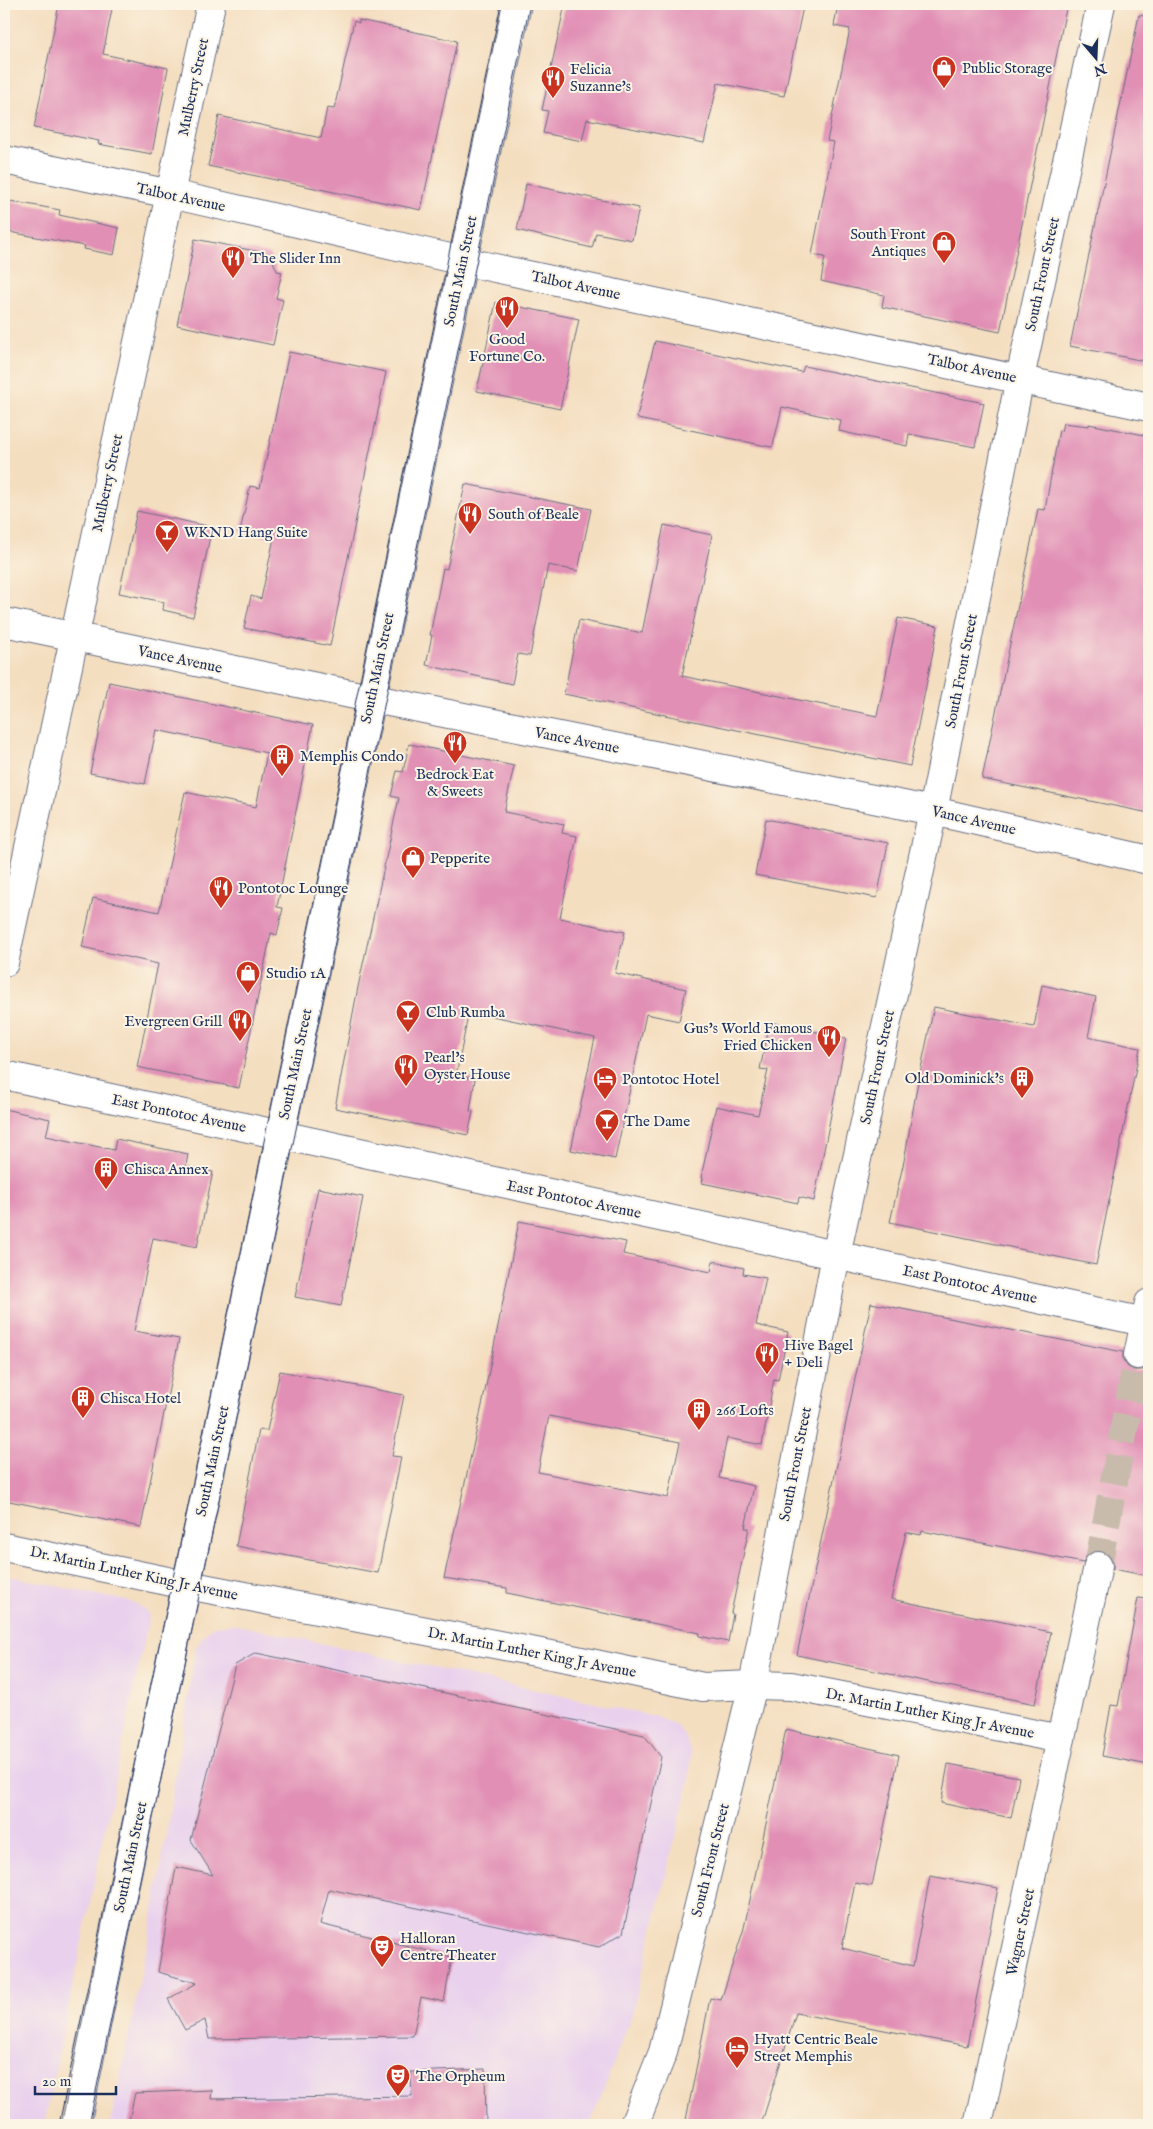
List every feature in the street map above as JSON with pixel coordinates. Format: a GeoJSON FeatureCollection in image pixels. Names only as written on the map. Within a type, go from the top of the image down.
{"type":"FeatureCollection","features":[{"type":"Feature","properties":{"kind":"street","name":"Mulberry Street"},"geometry":{"type":"LineString","coordinates":[[4,963],[73,636],[211,4]]}},
{"type":"Feature","properties":{"kind":"street","name":"South Main Street"},"geometry":{"type":"LineString","coordinates":[[76,2125],[186,1585],[517,4]]}},
{"type":"Feature","properties":{"kind":"street","name":"South Front Street"},"geometry":{"type":"LineString","coordinates":[[634,2125],[663,2052],[753,1685],[836,1255],[933,811],[1020,378],[1101,4]]}},
{"type":"Feature","properties":{"kind":"street","name":"Talbot Avenue"},"geometry":{"type":"LineString","coordinates":[[4,160],[170,194],[462,260],[1149,407]]}},
{"type":"Feature","properties":{"kind":"street","name":"Vance Avenue"},"geometry":{"type":"LineString","coordinates":[[4,622],[933,811],[1149,860]]}},
{"type":"Feature","properties":{"kind":"street","name":"East Pontotoc Avenue"},"geometry":{"type":"LineString","coordinates":[[4,1075],[836,1255],[1148,1316]]}},
{"type":"Feature","properties":{"kind":"street"},"geometry":{"type":"LineString","coordinates":[[1138,1355],[1148,1316]]}},
{"type":"Feature","properties":{"kind":"street","name":"Dr. Martin Luther King Jr Avenue"},"geometry":{"type":"LineString","coordinates":[[4,1547],[186,1585],[572,1659],[703,1687],[791,1686],[1061,1739]]}},
{"type":"Feature","properties":{"kind":"street","name":"Wagner Street"},"geometry":{"type":"LineString","coordinates":[[978,2125],[1098,1566]]}},
{"type":"Feature","properties":{"kind":"shaded area"},"geometry":{"type":"Polygon","coordinates":[[[4,1575],[135,1603],[147,1611],[149,1617],[44,2125],[4,2125],[4,1575]]]}},
{"type":"Feature","properties":{"kind":"shaded area"},"geometry":{"type":"Polygon","coordinates":[[[233,1624],[658,1717],[676,1725],[686,1738],[691,1754],[689,1782],[632,2014],[590,2125],[110,2125],[153,1917],[196,1647],[213,1626],[233,1624]]]}},
{"type":"Feature","properties":{"kind":"building"},"geometry":{"type":"Polygon","coordinates":[[[59,4],[113,4],[103,54],[168,68],[152,154],[98,144],[99,141],[34,128],[59,4]]]}},
{"type":"Feature","properties":{"kind":"building"},"geometry":{"type":"Polygon","coordinates":[[[565,4],[790,4],[803,7],[784,96],[718,83],[704,143],[587,119],[582,141],[543,133],[548,111],[542,110],[565,4]]]}},
{"type":"Feature","properties":{"kind":"building","name":"Public Storage"},"geometry":{"type":"Polygon","coordinates":[[[838,4],[1067,4],[1000,332],[882,307],[884,295],[821,281],[825,257],[812,255],[834,142],[827,141],[850,29],[834,26],[838,4]]]}},
{"type":"Feature","properties":{"kind":"building"},"geometry":{"type":"Polygon","coordinates":[[[1139,15],[1149,16],[1149,362],[1070,346],[1139,15]]]}},
{"type":"Feature","properties":{"kind":"building"},"geometry":{"type":"Polygon","coordinates":[[[359,20],[457,41],[421,210],[208,166],[219,116],[321,138],[327,108],[334,109],[354,21],[359,23],[359,20]]]}},
{"type":"Feature","properties":{"kind":"building"},"geometry":{"type":"Polygon","coordinates":[[[526,184],[639,208],[632,240],[596,233],[592,248],[517,230],[526,184]]]}},
{"type":"Feature","properties":{"kind":"building"},"geometry":{"type":"Polygon","coordinates":[[[4,200],[60,210],[59,215],[119,228],[114,255],[84,249],[85,246],[4,231],[4,200]]]}},
{"type":"Feature","properties":{"kind":"building","name":"The Slider Inn"},"geometry":{"type":"Polygon","coordinates":[[[195,239],[270,254],[277,271],[282,272],[276,298],[283,300],[273,345],[177,325],[195,239]]]}},
{"type":"Feature","properties":{"kind":"building"},"geometry":{"type":"Polygon","coordinates":[[[496,302],[579,319],[560,409],[477,391],[496,302]]]}},
{"type":"Feature","properties":{"kind":"building"},"geometry":{"type":"Polygon","coordinates":[[[655,341],[802,372],[804,366],[984,403],[975,447],[909,434],[907,446],[839,431],[841,420],[782,407],[773,446],[771,447],[638,419],[655,341]]]}},
{"type":"Feature","properties":{"kind":"building"},"geometry":{"type":"Polygon","coordinates":[[[289,352],[386,372],[330,646],[244,628],[251,596],[261,599],[274,538],[240,532],[250,486],[260,488],[289,352]]]}},
{"type":"Feature","properties":{"kind":"building"},"geometry":{"type":"Polygon","coordinates":[[[1063,423],[1089,426],[1089,424],[1149,436],[1149,813],[982,779],[1038,509],[1045,510],[1059,430],[1061,431],[1063,423]]]}},
{"type":"Feature","properties":{"kind":"building"},"geometry":{"type":"Polygon","coordinates":[[[465,484],[591,509],[578,571],[548,565],[530,656],[518,654],[512,684],[426,665],[443,568],[447,569],[465,484]]]}},
{"type":"Feature","properties":{"kind":"building","name":"WKND Hang Suite"},"geometry":{"type":"Polygon","coordinates":[[[137,511],[212,527],[193,617],[163,610],[164,602],[119,593],[137,511]]]}},
{"type":"Feature","properties":{"kind":"building"},"geometry":{"type":"Polygon","coordinates":[[[664,525],[712,535],[682,676],[877,716],[898,618],[938,626],[910,766],[564,694],[579,620],[642,633],[664,525]]]}},
{"type":"Feature","properties":{"kind":"building"},"geometry":{"type":"Polygon","coordinates":[[[109,682],[313,725],[277,907],[283,908],[277,935],[271,933],[239,1088],[137,1067],[158,964],[82,947],[93,898],[159,912],[185,792],[256,807],[267,753],[156,730],[145,784],[90,773],[109,682]]]}},
{"type":"Feature","properties":{"kind":"building"},"geometry":{"type":"Polygon","coordinates":[[[409,744],[514,766],[504,812],[564,824],[562,833],[577,836],[560,918],[625,932],[615,973],[686,989],[679,1021],[646,1014],[615,1159],[571,1150],[595,1038],[469,1011],[456,1076],[475,1079],[470,1111],[473,1112],[468,1135],[335,1108],[358,987],[399,798],[391,796],[397,771],[403,772],[409,744]]]}},
{"type":"Feature","properties":{"kind":"building"},"geometry":{"type":"Polygon","coordinates":[[[766,819],[888,843],[877,898],[755,875],[766,819]]]}},
{"type":"Feature","properties":{"kind":"building","name":"Old Dominick's"},"geometry":{"type":"Polygon","coordinates":[[[1042,985],[1096,997],[1088,1037],[1140,1048],[1096,1265],[890,1222],[934,1007],[1034,1027],[1042,985]]]}},
{"type":"Feature","properties":{"kind":"building"},"geometry":{"type":"Polygon","coordinates":[[[770,1022],[846,1038],[814,1201],[799,1197],[798,1203],[702,1183],[703,1178],[701,1178],[716,1106],[758,1115],[768,1070],[760,1069],[770,1022]]]}},
{"type":"Feature","properties":{"kind":"building","name":"Chisca Hotel"},"geometry":{"type":"Polygon","coordinates":[[[4,1109],[50,1119],[46,1136],[114,1150],[116,1139],[188,1154],[186,1166],[213,1172],[197,1247],[153,1238],[134,1331],[179,1339],[141,1527],[4,1500],[4,1109]]]}},
{"type":"Feature","properties":{"kind":"building"},"geometry":{"type":"Polygon","coordinates":[[[318,1188],[363,1197],[341,1306],[295,1297],[318,1188]]]}},
{"type":"Feature","properties":{"kind":"building","name":"266 Lofts"},"geometry":{"type":"Polygon","coordinates":[[[519,1221],[626,1242],[623,1254],[711,1272],[713,1261],[744,1268],[743,1274],[766,1278],[756,1325],[788,1332],[778,1380],[774,1379],[762,1445],[727,1438],[719,1478],[754,1486],[745,1528],[749,1528],[731,1613],[733,1614],[728,1642],[699,1636],[700,1633],[507,1593],[507,1588],[444,1578],[483,1401],[519,1221]],[[549,1416],[538,1472],[668,1498],[680,1442],[549,1416]]]}},
{"type":"Feature","properties":{"kind":"building"},"geometry":{"type":"Polygon","coordinates":[[[871,1303],[1123,1352],[1123,1360],[1128,1367],[1134,1370],[1142,1370],[1149,1366],[1149,1576],[1113,1569],[1113,1562],[1109,1555],[1101,1551],[1094,1551],[1087,1555],[1083,1563],[922,1531],[921,1535],[906,1532],[891,1599],[1051,1632],[1035,1704],[797,1655],[871,1303]]]}},
{"type":"Feature","properties":{"kind":"building"},"geometry":{"type":"Polygon","coordinates":[[[280,1371],[404,1395],[392,1456],[401,1457],[378,1573],[236,1546],[259,1430],[267,1431],[280,1371]]]}},
{"type":"Feature","properties":{"kind":"building"},"geometry":{"type":"Polygon","coordinates":[[[1138,1598],[1149,1599],[1149,1765],[1102,1756],[1111,1705],[1118,1706],[1138,1598]]]}},
{"type":"Feature","properties":{"kind":"building"},"geometry":{"type":"Polygon","coordinates":[[[256,1653],[644,1735],[661,1757],[623,1933],[599,1947],[329,1889],[320,1924],[452,1957],[444,2002],[421,1997],[413,2036],[209,2039],[205,2020],[185,2030],[168,1999],[197,1983],[158,1972],[176,1867],[213,1875],[191,1840],[235,1665],[256,1653]]]}},
{"type":"Feature","properties":{"kind":"building"},"geometry":{"type":"Polygon","coordinates":[[[786,1729],[899,1755],[872,1886],[855,1883],[842,1948],[913,1966],[930,1876],[998,1888],[967,2046],[796,2013],[761,2125],[685,2125],[710,1998],[721,2000],[744,1928],[786,1729]]]}},
{"type":"Feature","properties":{"kind":"building"},"geometry":{"type":"Polygon","coordinates":[[[948,1764],[1019,1777],[1011,1818],[941,1803],[948,1764]]]}},
{"type":"Feature","properties":{"kind":"building","name":"The Orpheum"},"geometry":{"type":"Polygon","coordinates":[[[485,2069],[486,2125],[128,2125],[135,2093],[212,2090],[211,2099],[412,2096],[411,2072],[485,2069]]]}},
{"type":"Feature","properties":{"kind":"tunnel"},"geometry":{"type":"LineString","coordinates":[[1098,1566],[1138,1355]]}},
{"type":"Feature","properties":{"kind":"tram line"},"geometry":{"type":"LineString","coordinates":[[59,2125],[501,4]]}},
{"type":"Feature","properties":{"kind":"tram line"},"geometry":{"type":"LineString","coordinates":[[89,2125],[530,4]]}},
{"type":"Feature","properties":{"kind":"place","name":"Public Storage"},"geometry":{"type":"Point","coordinates":[944,89]}},
{"type":"Feature","properties":{"kind":"place","name":"Felicia Suzanne's"},"geometry":{"type":"Point","coordinates":[553,99]}},
{"type":"Feature","properties":{"kind":"place","name":"South Front Antiques"},"geometry":{"type":"Point","coordinates":[944,264]}},
{"type":"Feature","properties":{"kind":"place","name":"The Slider Inn"},"geometry":{"type":"Point","coordinates":[233,279]}},
{"type":"Feature","properties":{"kind":"place","name":"Good Fortune Co."},"geometry":{"type":"Point","coordinates":[507,329]}},
{"type":"Feature","properties":{"kind":"place","name":"South of Beale"},"geometry":{"type":"Point","coordinates":[470,535]}},
{"type":"Feature","properties":{"kind":"place","name":"WKND Hang Suite"},"geometry":{"type":"Point","coordinates":[167,553]}},
{"type":"Feature","properties":{"kind":"place","name":"Bedrock Eat & Sweets"},"geometry":{"type":"Point","coordinates":[455,764]}},
{"type":"Feature","properties":{"kind":"place","name":"Memphis Condo"},"geometry":{"type":"Point","coordinates":[282,777]}},
{"type":"Feature","properties":{"kind":"place","name":"Pepperite"},"geometry":{"type":"Point","coordinates":[413,879]}},
{"type":"Feature","properties":{"kind":"place","name":"Pontotoc Lounge"},"geometry":{"type":"Point","coordinates":[221,909]}},
{"type":"Feature","properties":{"kind":"place","name":"Studio 1A"},"geometry":{"type":"Point","coordinates":[248,994]}},
{"type":"Feature","properties":{"kind":"place","name":"Club Rumba"},"geometry":{"type":"Point","coordinates":[408,1033]}},
{"type":"Feature","properties":{"kind":"place","name":"Evergreen Grill"},"geometry":{"type":"Point","coordinates":[240,1042]}},
{"type":"Feature","properties":{"kind":"place","name":"Gus's World Famous Fried Chicken"},"geometry":{"type":"Point","coordinates":[829,1058]}},
{"type":"Feature","properties":{"kind":"place","name":"Pearl's Oyster House"},"geometry":{"type":"Point","coordinates":[406,1087]}},
{"type":"Feature","properties":{"kind":"place","name":"Old Dominick's"},"geometry":{"type":"Point","coordinates":[1022,1099]}},
{"type":"Feature","properties":{"kind":"place","name":"Pontotoc Hotel"},"geometry":{"type":"Point","coordinates":[605,1100]}},
{"type":"Feature","properties":{"kind":"place","name":"The Dame"},"geometry":{"type":"Point","coordinates":[607,1142]}},
{"type":"Feature","properties":{"kind":"place","name":"Chisca Annex"},"geometry":{"type":"Point","coordinates":[106,1190]}},
{"type":"Feature","properties":{"kind":"place","name":"Hive Bagel + Deli"},"geometry":{"type":"Point","coordinates":[767,1375]}},
{"type":"Feature","properties":{"kind":"place","name":"Chisca Hotel"},"geometry":{"type":"Point","coordinates":[83,1419]}},
{"type":"Feature","properties":{"kind":"place","name":"266 Lofts"},"geometry":{"type":"Point","coordinates":[699,1431]}},
{"type":"Feature","properties":{"kind":"place","name":"Halloran Centre Theater"},"geometry":{"type":"Point","coordinates":[382,1968]}},
{"type":"Feature","properties":{"kind":"place","name":"Hyatt Centric Beale Street Memphis"},"geometry":{"type":"Point","coordinates":[737,2069]}},
{"type":"Feature","properties":{"kind":"place","name":"The Orpheum"},"geometry":{"type":"Point","coordinates":[398,2097]}}]}
